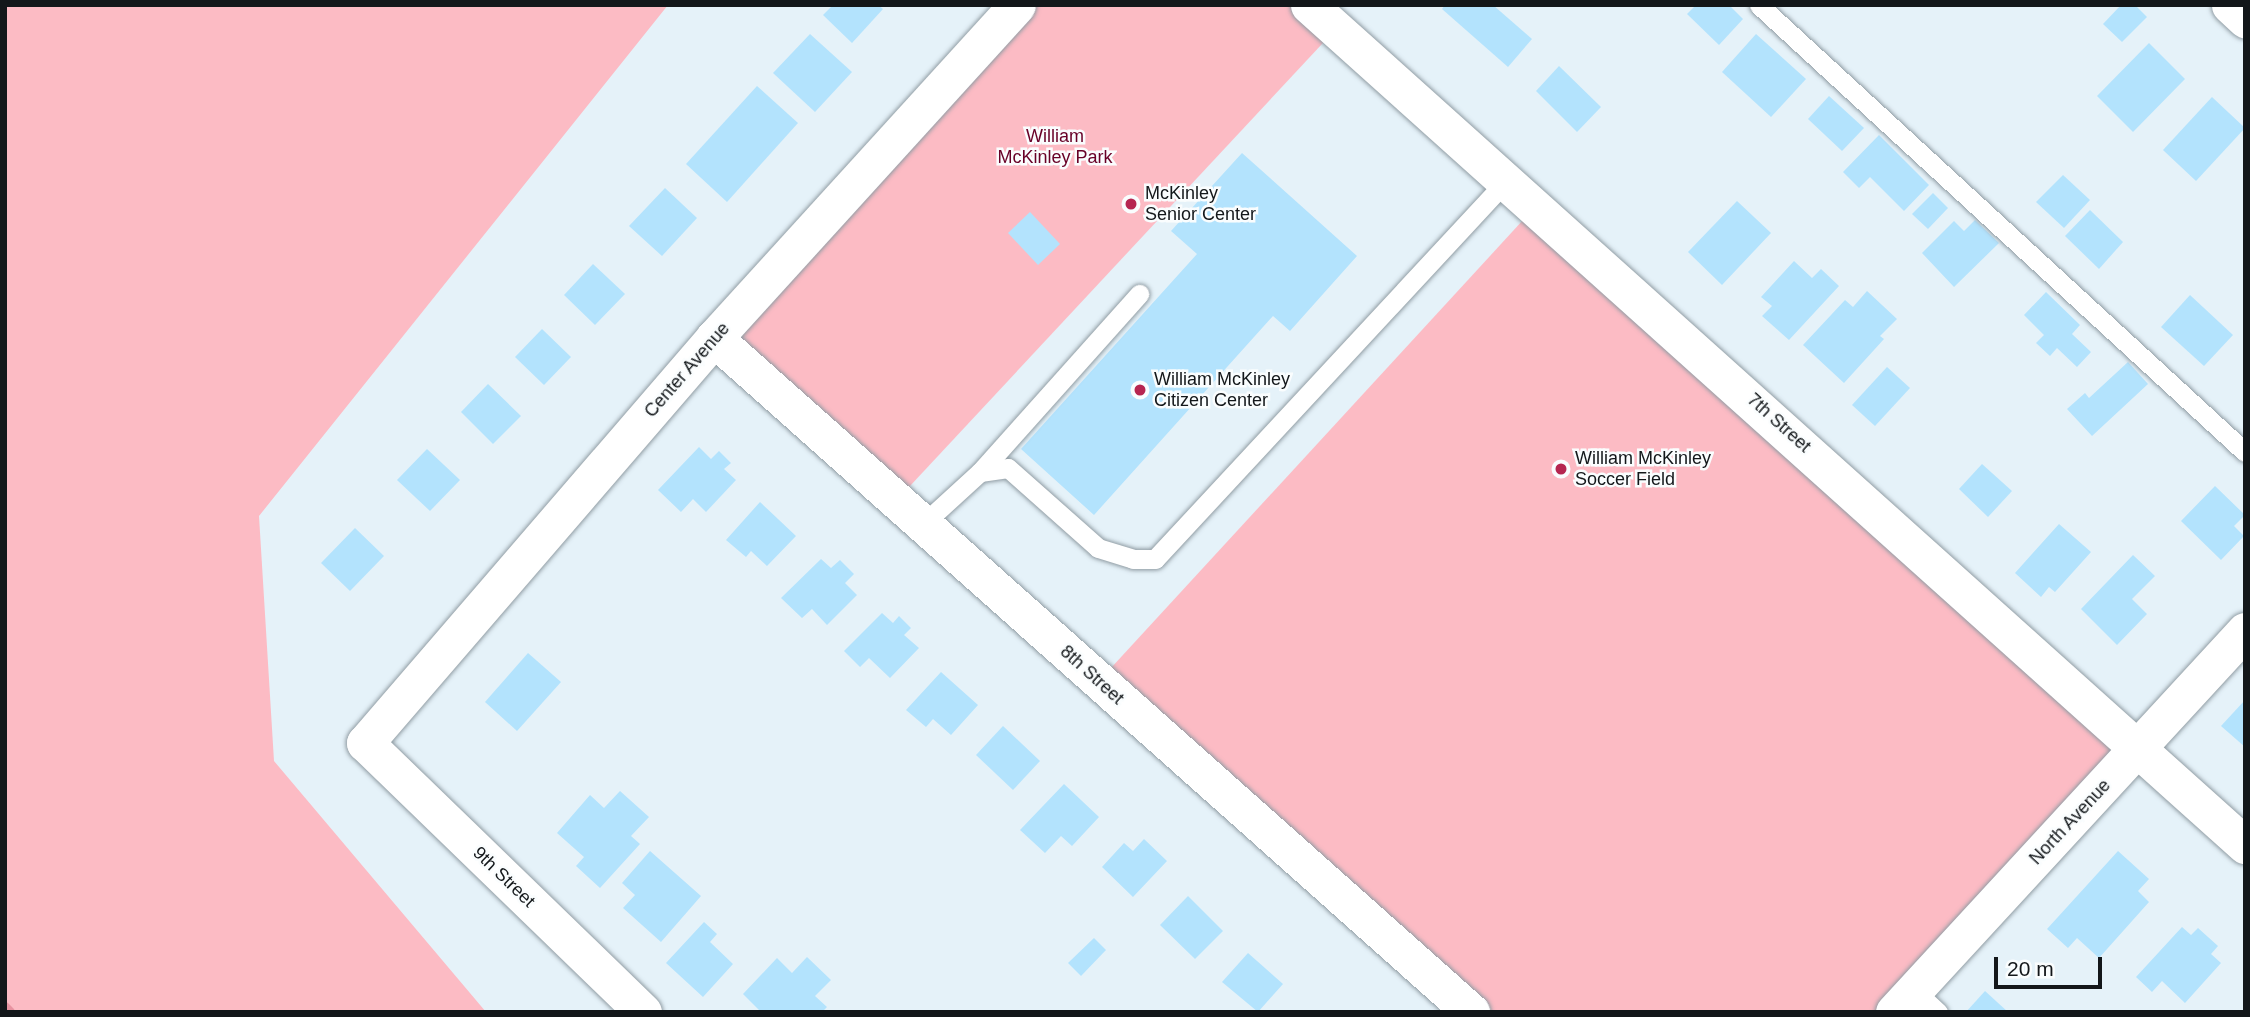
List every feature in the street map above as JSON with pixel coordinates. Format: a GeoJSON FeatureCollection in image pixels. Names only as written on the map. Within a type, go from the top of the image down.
{"type":"FeatureCollection","features":[{"type":"Feature","properties":{"kind":"street","name":"Center Avenue"},"geometry":{"type":"LineString","coordinates":[[365,743],[714,338],[1017,5]]}},
{"type":"Feature","properties":{"kind":"street","name":"7th Street"},"geometry":{"type":"LineString","coordinates":[[1309,5],[2139,747],[2245,845]]}},
{"type":"Feature","properties":{"kind":"street"},"geometry":{"type":"LineString","coordinates":[[2230,5],[2245,19]]}},
{"type":"Feature","properties":{"kind":"street","name":"8th Street"},"geometry":{"type":"LineString","coordinates":[[714,338],[1471,1012]]}},
{"type":"Feature","properties":{"kind":"street","name":"North Avenue"},"geometry":{"type":"LineString","coordinates":[[1916,1004],[2139,747],[2245,631]]}},
{"type":"Feature","properties":{"kind":"street","name":"9th Street"},"geometry":{"type":"LineString","coordinates":[[365,743],[643,1012]]}},
{"type":"Feature","properties":{"kind":"lane"},"geometry":{"type":"LineString","coordinates":[[1759,5],[2245,452]]}},
{"type":"Feature","properties":{"kind":"lane"},"geometry":{"type":"LineString","coordinates":[[980,472],[1008,468],[1098,548],[1133,559],[1155,559],[1507,180]]}},
{"type":"Feature","properties":{"kind":"lane"},"geometry":{"type":"LineString","coordinates":[[923,524],[980,472],[1139,294]]}},
{"type":"Feature","properties":{"kind":"green space"},"geometry":{"type":"Polygon","coordinates":[[[5,5],[668,5],[259,516],[274,761],[486,1012],[5,1012],[5,5]]]}},
{"type":"Feature","properties":{"kind":"green space","name":"William McKinley Park"},"geometry":{"type":"Polygon","coordinates":[[[1017,5],[1309,5],[1336,29],[896,501],[714,338],[1017,5]]]}},
{"type":"Feature","properties":{"kind":"green space","name":"William McKinley Soccer Field"},"geometry":{"type":"Polygon","coordinates":[[[1536,206],[2139,747],[1894,1012],[1471,1012],[1099,681],[1536,206]]]}},
{"type":"Feature","properties":{"kind":"building"},"geometry":{"type":"Polygon","coordinates":[[[833,5],[878,5],[883,9],[852,43],[823,15],[833,5]]]}},
{"type":"Feature","properties":{"kind":"building"},"geometry":{"type":"Polygon","coordinates":[[[1445,5],[1493,5],[1532,39],[1508,67],[1442,9],[1445,5]]]}},
{"type":"Feature","properties":{"kind":"building"},"geometry":{"type":"Polygon","coordinates":[[[1696,5],[1729,5],[1743,19],[1719,45],[1687,14],[1696,5]]]}},
{"type":"Feature","properties":{"kind":"building"},"geometry":{"type":"Polygon","coordinates":[[[2121,5],[2135,5],[2147,17],[2122,42],[2103,24],[2121,5]]]}},
{"type":"Feature","properties":{"kind":"building"},"geometry":{"type":"Polygon","coordinates":[[[810,34],[852,72],[815,112],[773,73],[810,34]]]}},
{"type":"Feature","properties":{"kind":"building"},"geometry":{"type":"Polygon","coordinates":[[[1756,34],[1806,79],[1771,117],[1722,72],[1756,34]]]}},
{"type":"Feature","properties":{"kind":"building"},"geometry":{"type":"Polygon","coordinates":[[[2149,43],[2185,79],[2133,132],[2097,96],[2149,43]]]}},
{"type":"Feature","properties":{"kind":"building"},"geometry":{"type":"Polygon","coordinates":[[[1559,66],[1601,107],[1577,132],[1536,91],[1559,66]]]}},
{"type":"Feature","properties":{"kind":"building"},"geometry":{"type":"Polygon","coordinates":[[[757,86],[798,123],[727,202],[686,164],[757,86]]]}},
{"type":"Feature","properties":{"kind":"building"},"geometry":{"type":"Polygon","coordinates":[[[1829,96],[1864,128],[1842,151],[1808,119],[1829,96]]]}},
{"type":"Feature","properties":{"kind":"building"},"geometry":{"type":"Polygon","coordinates":[[[2212,97],[2245,128],[2196,181],[2163,150],[2212,97]]]}},
{"type":"Feature","properties":{"kind":"building"},"geometry":{"type":"Polygon","coordinates":[[[1879,135],[1929,185],[1904,211],[1870,177],[1859,188],[1843,172],[1879,135]]]}},
{"type":"Feature","properties":{"kind":"building","name":"William McKinley Citizen Center"},"geometry":{"type":"Polygon","coordinates":[[[1242,153],[1357,256],[1290,331],[1273,316],[1094,515],[1021,449],[1197,254],[1171,231],[1242,153]]]}},
{"type":"Feature","properties":{"kind":"building"},"geometry":{"type":"Polygon","coordinates":[[[2063,175],[2090,200],[2064,228],[2036,202],[2063,175]]]}},
{"type":"Feature","properties":{"kind":"building"},"geometry":{"type":"Polygon","coordinates":[[[665,188],[697,218],[662,256],[629,226],[665,188]]]}},
{"type":"Feature","properties":{"kind":"building"},"geometry":{"type":"Polygon","coordinates":[[[1933,193],[1948,208],[1928,229],[1912,214],[1933,193]]]}},
{"type":"Feature","properties":{"kind":"building"},"geometry":{"type":"Polygon","coordinates":[[[1737,201],[1771,233],[1722,285],[1688,252],[1737,201]]]}},
{"type":"Feature","properties":{"kind":"building"},"geometry":{"type":"Polygon","coordinates":[[[2090,210],[2123,242],[2099,269],[2065,236],[2090,210]]]}},
{"type":"Feature","properties":{"kind":"building"},"geometry":{"type":"Polygon","coordinates":[[[1030,212],[1060,244],[1038,265],[1008,233],[1030,212]]]}},
{"type":"Feature","properties":{"kind":"building"},"geometry":{"type":"Polygon","coordinates":[[[1975,220],[1999,243],[1954,287],[1922,253],[1954,221],[1964,231],[1975,220]]]}},
{"type":"Feature","properties":{"kind":"building"},"geometry":{"type":"Polygon","coordinates":[[[1794,261],[1812,278],[1821,269],[1839,286],[1789,340],[1762,316],[1772,306],[1761,297],[1794,261]]]}},
{"type":"Feature","properties":{"kind":"building"},"geometry":{"type":"Polygon","coordinates":[[[593,264],[625,294],[595,325],[564,295],[593,264]]]}},
{"type":"Feature","properties":{"kind":"building"},"geometry":{"type":"Polygon","coordinates":[[[1867,291],[1897,319],[1880,336],[1884,339],[1844,383],[1803,345],[1845,300],[1853,307],[1867,291]]]}},
{"type":"Feature","properties":{"kind":"building"},"geometry":{"type":"Polygon","coordinates":[[[2046,292],[2080,325],[2072,334],[2091,352],[2077,367],[2057,348],[2050,356],[2036,343],[2044,335],[2024,315],[2046,292]]]}},
{"type":"Feature","properties":{"kind":"building"},"geometry":{"type":"Polygon","coordinates":[[[2190,295],[2233,335],[2204,366],[2161,327],[2190,295]]]}},
{"type":"Feature","properties":{"kind":"building"},"geometry":{"type":"Polygon","coordinates":[[[542,329],[571,357],[544,385],[515,357],[542,329]]]}},
{"type":"Feature","properties":{"kind":"building"},"geometry":{"type":"Polygon","coordinates":[[[2128,362],[2148,384],[2092,436],[2067,409],[2085,393],[2089,398],[2128,362]]]}},
{"type":"Feature","properties":{"kind":"building"},"geometry":{"type":"Polygon","coordinates":[[[1887,367],[1910,388],[1875,426],[1852,405],[1887,367]]]}},
{"type":"Feature","properties":{"kind":"building"},"geometry":{"type":"Polygon","coordinates":[[[488,384],[521,416],[493,444],[461,412],[488,384]]]}},
{"type":"Feature","properties":{"kind":"building"},"geometry":{"type":"Polygon","coordinates":[[[699,447],[711,459],[719,451],[731,463],[724,469],[736,480],[706,512],[693,499],[681,512],[658,490],[699,447]]]}},
{"type":"Feature","properties":{"kind":"building"},"geometry":{"type":"Polygon","coordinates":[[[427,449],[460,480],[430,511],[397,480],[427,449]]]}},
{"type":"Feature","properties":{"kind":"building"},"geometry":{"type":"Polygon","coordinates":[[[1982,464],[2012,491],[1988,517],[1959,489],[1982,464]]]}},
{"type":"Feature","properties":{"kind":"building"},"geometry":{"type":"Polygon","coordinates":[[[2215,486],[2245,515],[2234,526],[2244,536],[2221,560],[2181,521],[2215,486]]]}},
{"type":"Feature","properties":{"kind":"building"},"geometry":{"type":"Polygon","coordinates":[[[760,502],[796,536],[767,566],[751,551],[746,557],[726,540],[760,502]]]}},
{"type":"Feature","properties":{"kind":"building"},"geometry":{"type":"Polygon","coordinates":[[[2059,524],[2091,552],[2055,592],[2049,587],[2041,597],[2015,573],[2059,524]]]}},
{"type":"Feature","properties":{"kind":"building"},"geometry":{"type":"Polygon","coordinates":[[[355,528],[384,556],[350,591],[321,563],[355,528]]]}},
{"type":"Feature","properties":{"kind":"building"},"geometry":{"type":"Polygon","coordinates":[[[2133,555],[2155,576],[2132,599],[2147,614],[2117,645],[2081,609],[2133,555]]]}},
{"type":"Feature","properties":{"kind":"building"},"geometry":{"type":"Polygon","coordinates":[[[821,559],[831,568],[840,560],[854,574],[845,583],[857,595],[827,625],[812,609],[802,618],[781,598],[821,559]]]}},
{"type":"Feature","properties":{"kind":"building"},"geometry":{"type":"Polygon","coordinates":[[[882,613],[893,623],[899,616],[911,628],[904,635],[919,648],[890,678],[869,658],[860,667],[844,651],[882,613]]]}},
{"type":"Feature","properties":{"kind":"building"},"geometry":{"type":"Polygon","coordinates":[[[528,653],[561,682],[517,731],[485,702],[528,653]]]}},
{"type":"Feature","properties":{"kind":"building"},"geometry":{"type":"Polygon","coordinates":[[[941,672],[978,705],[951,735],[933,719],[926,727],[906,710],[941,672]]]}},
{"type":"Feature","properties":{"kind":"building"},"geometry":{"type":"Polygon","coordinates":[[[2245,700],[2245,747],[2221,726],[2245,700]]]}},
{"type":"Feature","properties":{"kind":"building"},"geometry":{"type":"Polygon","coordinates":[[[1003,726],[1040,761],[1013,790],[976,755],[1003,726]]]}},
{"type":"Feature","properties":{"kind":"building"},"geometry":{"type":"Polygon","coordinates":[[[1064,784],[1099,817],[1072,846],[1061,836],[1045,853],[1020,830],[1064,784]]]}},
{"type":"Feature","properties":{"kind":"building"},"geometry":{"type":"Polygon","coordinates":[[[620,791],[649,817],[631,836],[640,844],[600,888],[576,866],[584,857],[557,833],[590,795],[604,808],[620,791]]]}},
{"type":"Feature","properties":{"kind":"building"},"geometry":{"type":"Polygon","coordinates":[[[1144,839],[1167,861],[1133,897],[1102,867],[1124,843],[1133,851],[1144,839]]]}},
{"type":"Feature","properties":{"kind":"building"},"geometry":{"type":"Polygon","coordinates":[[[650,851],[701,896],[661,942],[623,908],[635,895],[622,883],[650,851]]]}},
{"type":"Feature","properties":{"kind":"building"},"geometry":{"type":"Polygon","coordinates":[[[2118,851],[2149,879],[2138,891],[2149,902],[2099,958],[2077,938],[2068,948],[2047,929],[2118,851]]]}},
{"type":"Feature","properties":{"kind":"building"},"geometry":{"type":"Polygon","coordinates":[[[1188,896],[1223,931],[1195,959],[1160,925],[1188,896]]]}},
{"type":"Feature","properties":{"kind":"building"},"geometry":{"type":"Polygon","coordinates":[[[704,922],[717,934],[710,942],[733,964],[703,997],[666,963],[704,922]]]}},
{"type":"Feature","properties":{"kind":"building"},"geometry":{"type":"Polygon","coordinates":[[[2182,927],[2191,935],[2198,928],[2218,946],[2211,954],[2221,963],[2185,1003],[2162,981],[2152,992],[2136,977],[2182,927]]]}},
{"type":"Feature","properties":{"kind":"building"},"geometry":{"type":"Polygon","coordinates":[[[1094,938],[1106,950],[1081,976],[1068,963],[1094,938]]]}},
{"type":"Feature","properties":{"kind":"building"},"geometry":{"type":"Polygon","coordinates":[[[1248,953],[1283,984],[1258,1012],[1222,982],[1248,953]]]}},
{"type":"Feature","properties":{"kind":"building"},"geometry":{"type":"Polygon","coordinates":[[[807,957],[831,980],[815,996],[827,1007],[822,1012],[761,1012],[743,994],[777,958],[792,973],[807,957]]]}},
{"type":"Feature","properties":{"kind":"building"},"geometry":{"type":"Polygon","coordinates":[[[1985,991],[2008,1012],[1966,1012],[1985,991]]]}},
{"type":"Feature","properties":{"kind":"waterway"},"geometry":{"type":"LineString","coordinates":[[5,1007],[10,1012]]}},
{"type":"Feature","properties":{"kind":"place","name":"McKinley Senior Center"},"geometry":{"type":"Point","coordinates":[1131,204]}},
{"type":"Feature","properties":{"kind":"place","name":"William McKinley Citizen Center"},"geometry":{"type":"Point","coordinates":[1140,390]}},
{"type":"Feature","properties":{"kind":"place","name":"William McKinley Soccer Field"},"geometry":{"type":"Point","coordinates":[1561,469]}}]}
